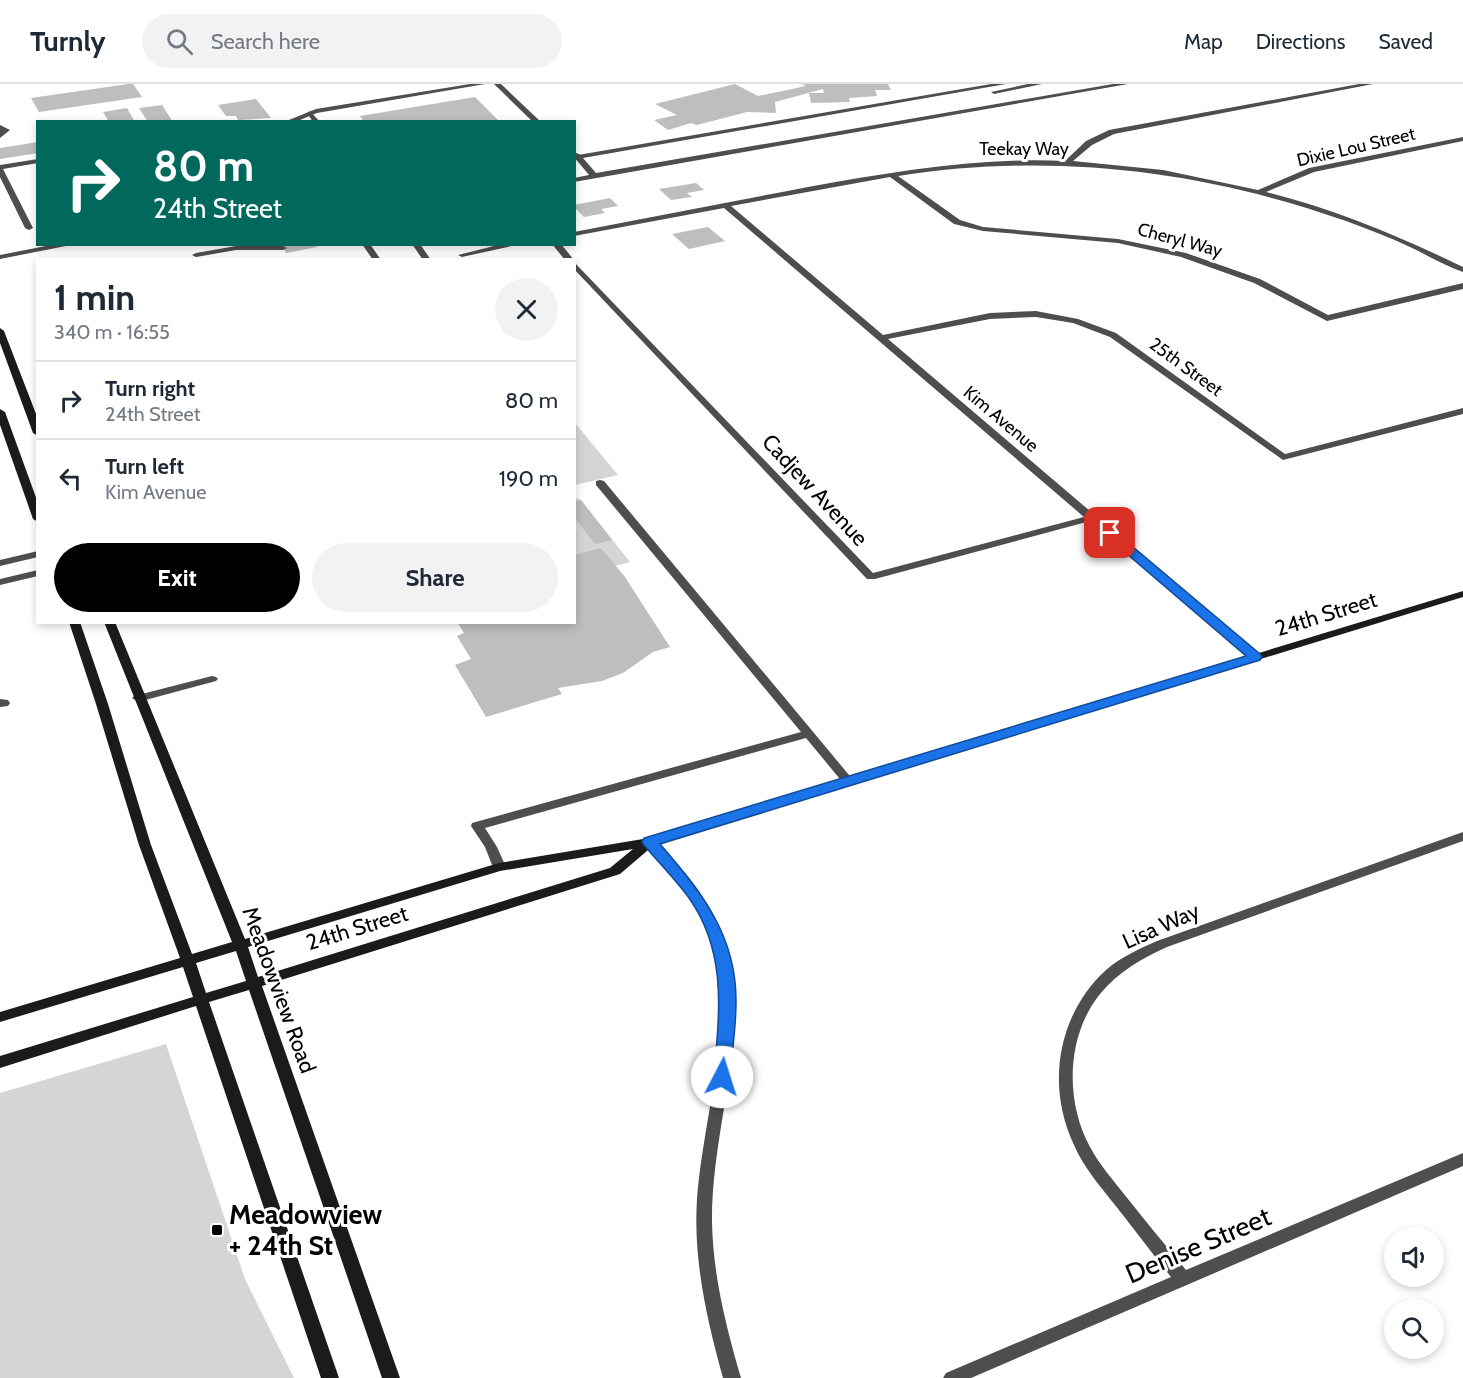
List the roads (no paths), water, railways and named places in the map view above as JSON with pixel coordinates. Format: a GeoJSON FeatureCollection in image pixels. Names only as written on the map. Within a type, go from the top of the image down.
{"type":"FeatureCollection","features":[{"type":"Feature","properties":{"kind":"main road"},"geometry":{"type":"LineString","coordinates":[[0,331],[36,428]]}},
{"type":"Feature","properties":{"kind":"main road"},"geometry":{"type":"LineString","coordinates":[[0,412],[36,513]]}},
{"type":"Feature","properties":{"kind":"main road","name":"24th Street"},"geometry":{"type":"LineString","coordinates":[[0,1017],[499,867],[650,842],[1463,594]]}},
{"type":"Feature","properties":{"kind":"main road"},"geometry":{"type":"LineString","coordinates":[[75,624],[102,704],[142,837],[188,961],[330,1378]]}},
{"type":"Feature","properties":{"kind":"main road","name":"Meadowview Road"},"geometry":{"type":"LineString","coordinates":[[110,624],[240,944],[391,1378]]}},
{"type":"Feature","properties":{"kind":"main road","name":"24th Street"},"geometry":{"type":"LineString","coordinates":[[0,1062],[615,871],[650,842]]}},
{"type":"Feature","properties":{"kind":"street"},"geometry":{"type":"LineString","coordinates":[[292,120],[310,113],[482,84]]}},
{"type":"Feature","properties":{"kind":"street"},"geometry":{"type":"LineString","coordinates":[[497,84],[536,120]]}},
{"type":"Feature","properties":{"kind":"street"},"geometry":{"type":"LineString","coordinates":[[967,84],[976,90],[994,92],[1039,84]]}},
{"type":"Feature","properties":{"kind":"street"},"geometry":{"type":"LineString","coordinates":[[576,157],[1003,84]]}},
{"type":"Feature","properties":{"kind":"street"},"geometry":{"type":"LineString","coordinates":[[576,180],[1125,84]]}},
{"type":"Feature","properties":{"kind":"street"},"geometry":{"type":"LineString","coordinates":[[1066,163],[1089,142],[1121,130],[1370,84]]}},
{"type":"Feature","properties":{"kind":"street"},"geometry":{"type":"LineString","coordinates":[[310,113],[315,120]]}},
{"type":"Feature","properties":{"kind":"street"},"geometry":{"type":"LineString","coordinates":[[0,127],[6,130],[0,136]]}},
{"type":"Feature","properties":{"kind":"street","name":"Dixie Lou Street"},"geometry":{"type":"LineString","coordinates":[[1259,192],[1312,170],[1463,139]]}},
{"type":"Feature","properties":{"kind":"street"},"geometry":{"type":"LineString","coordinates":[[576,157],[594,176]]}},
{"type":"Feature","properties":{"kind":"street"},"geometry":{"type":"LineString","coordinates":[[29,228],[0,168],[36,161]]}},
{"type":"Feature","properties":{"kind":"street","name":"Teekay Way"},"geometry":{"type":"LineString","coordinates":[[576,234],[890,174],[978,164],[1066,163],[1176,175],[1259,192],[1386,233],[1463,270]]}},
{"type":"Feature","properties":{"kind":"street","name":"Cheryl Way"},"geometry":{"type":"LineString","coordinates":[[890,174],[957,222],[983,229],[1118,241],[1183,255],[1257,280],[1327,318],[1463,286]]}},
{"type":"Feature","properties":{"kind":"street","name":"Kim Avenue"},"geometry":{"type":"LineString","coordinates":[[725,205],[1255,657]]}},
{"type":"Feature","properties":{"kind":"street"},"geometry":{"type":"LineString","coordinates":[[0,257],[61,246]]}},
{"type":"Feature","properties":{"kind":"street"},"geometry":{"type":"LineString","coordinates":[[198,257],[241,246],[283,248]]}},
{"type":"Feature","properties":{"kind":"street"},"geometry":{"type":"LineString","coordinates":[[462,255],[507,246]]}},
{"type":"Feature","properties":{"kind":"street"},"geometry":{"type":"LineString","coordinates":[[558,246],[568,258]]}},
{"type":"Feature","properties":{"kind":"street","name":"Cadjew Avenue"},"geometry":{"type":"LineString","coordinates":[[576,266],[871,577],[1092,518]]}},
{"type":"Feature","properties":{"kind":"street","name":"25th Street"},"geometry":{"type":"LineString","coordinates":[[880,338],[998,315],[1035,314],[1075,321],[1113,335],[1283,457],[1463,411]]}},
{"type":"Feature","properties":{"kind":"street"},"geometry":{"type":"LineString","coordinates":[[600,483],[848,781]]}},
{"type":"Feature","properties":{"kind":"street"},"geometry":{"type":"LineString","coordinates":[[0,563],[36,554]]}},
{"type":"Feature","properties":{"kind":"street"},"geometry":{"type":"LineString","coordinates":[[0,582],[36,573]]}},
{"type":"Feature","properties":{"kind":"street"},"geometry":{"type":"LineString","coordinates":[[138,698],[212,679]]}},
{"type":"Feature","properties":{"kind":"street"},"geometry":{"type":"LineString","coordinates":[[499,867],[491,847],[477,826],[808,734]]}},
{"type":"Feature","properties":{"kind":"street","name":"Lisa Way"},"geometry":{"type":"LineString","coordinates":[[1183,1279],[1097,1171],[1081,1144],[1069,1110],[1064,1077],[1067,1046],[1075,1023],[1090,997],[1111,974],[1138,956],[1162,944],[1463,836]]}},
{"type":"Feature","properties":{"kind":"street"},"geometry":{"type":"LineString","coordinates":[[650,842],[694,894],[710,921],[722,952],[727,976],[729,1001],[722,1077],[705,1200],[706,1257],[715,1318],[732,1378]]}},
{"type":"Feature","properties":{"kind":"street","name":"Denise Street"},"geometry":{"type":"LineString","coordinates":[[952,1378],[1463,1159]]}},
{"type":"Feature","properties":{"kind":"place","name":"Meadowview + 24th St"},"geometry":{"type":"Point","coordinates":[217,1230]}}]}
